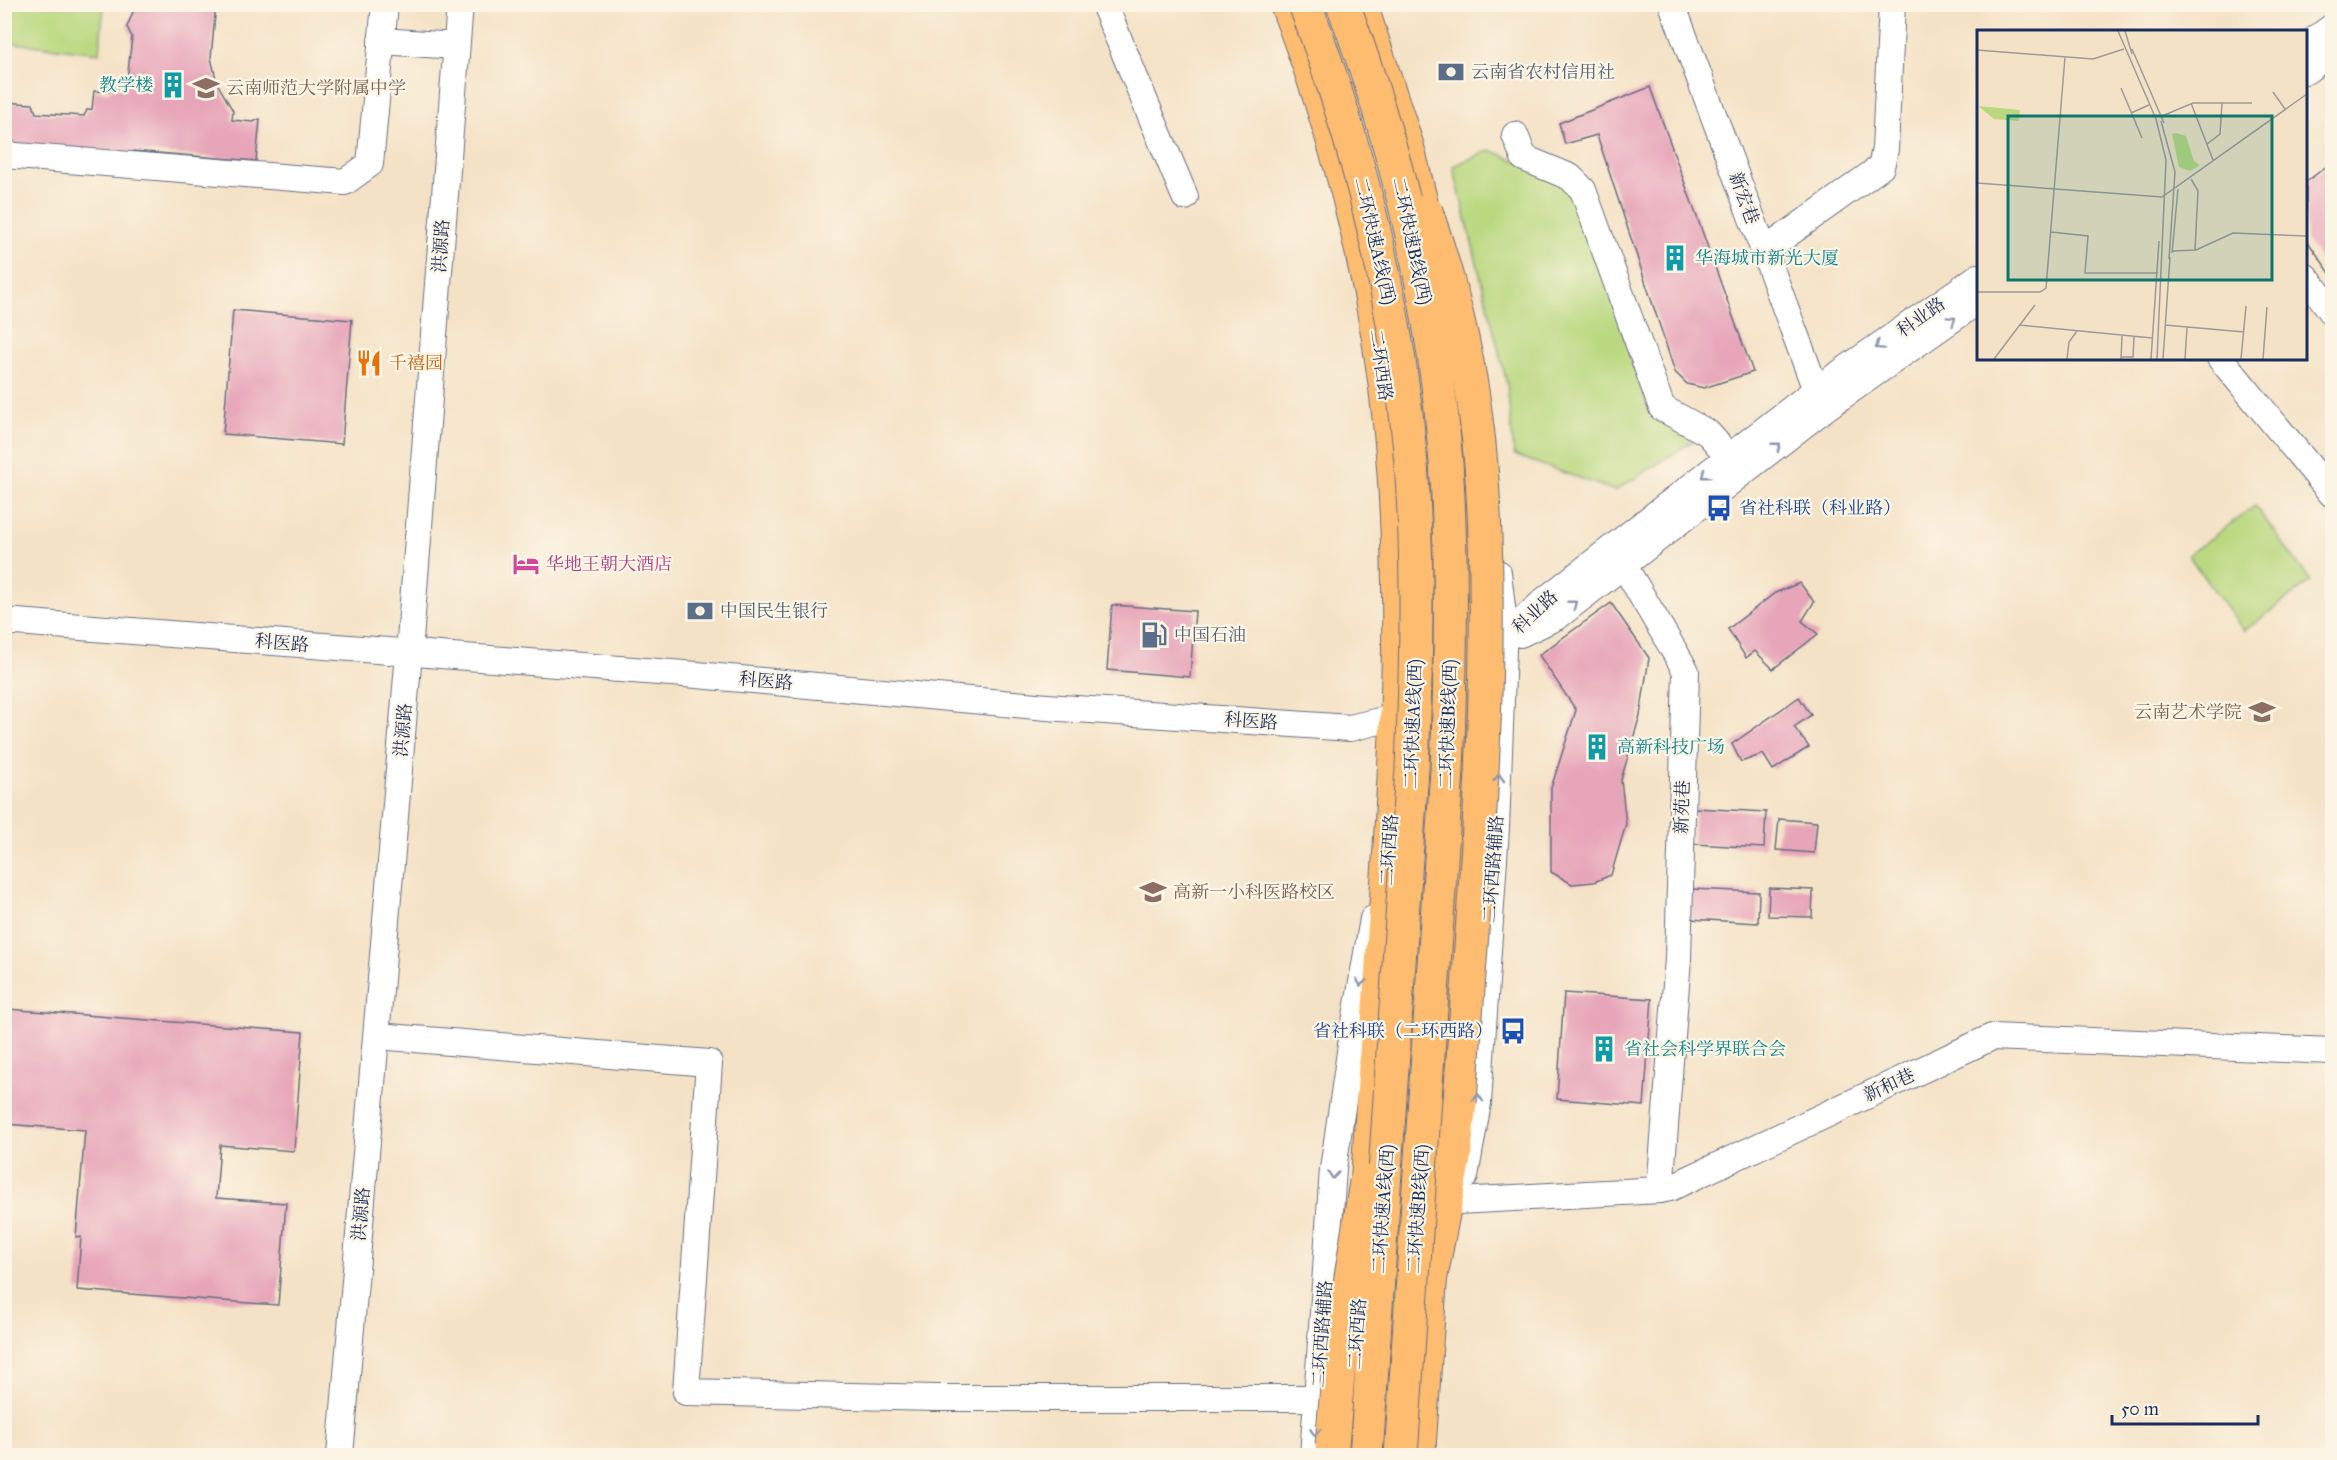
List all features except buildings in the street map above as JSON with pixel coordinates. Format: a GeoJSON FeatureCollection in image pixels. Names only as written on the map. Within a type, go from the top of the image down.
{"type":"FeatureCollection","features":[{"type":"Feature","properties":{"kind":"highway","name":"二环快速A线(西)"},"geometry":{"type":"LineString","coordinates":[[1305,4],[1348,128],[1369,206],[1394,327],[1408,438],[1415,541],[1416,669],[1398,988],[1366,1455]]}},
{"type":"Feature","properties":{"kind":"highway","name":"二环快速B线(西)"},"geometry":{"type":"LineString","coordinates":[[1342,4],[1359,49],[1394,163],[1423,288],[1443,426],[1450,540],[1451,670],[1447,770],[1401,1455]]}},
{"type":"Feature","properties":{"kind":"highway"},"geometry":{"type":"LineString","coordinates":[[1359,49],[1397,133],[1441,260],[1470,376],[1481,459],[1486,580],[1484,720],[1460,1102],[1452,1166],[1431,1276]]}},
{"type":"Feature","properties":{"kind":"highway"},"geometry":{"type":"LineString","coordinates":[[1331,1455],[1345,1309],[1398,988]]}},
{"type":"Feature","properties":{"kind":"main road","name":"二环西路"},"geometry":{"type":"LineString","coordinates":[[1286,4],[1341,166],[1362,254],[1382,363],[1396,503],[1398,582],[1396,717],[1391,821],[1348,1455]]}},
{"type":"Feature","properties":{"kind":"main road"},"geometry":{"type":"LineString","coordinates":[[1361,4],[1408,147],[1433,250],[1451,353],[1463,460],[1469,581],[1468,671],[1461,826],[1419,1455]]}},
{"type":"Feature","properties":{"kind":"street"},"geometry":{"type":"LineString","coordinates":[[4,155],[345,182],[370,164],[385,4]]}},
{"type":"Feature","properties":{"kind":"street","name":"洪源路"},"geometry":{"type":"LineString","coordinates":[[340,1455],[410,653],[460,4]]}},
{"type":"Feature","properties":{"kind":"street"},"geometry":{"type":"LineString","coordinates":[[1104,4],[1185,197]]}},
{"type":"Feature","properties":{"kind":"street","name":"新宏巷"},"geometry":{"type":"LineString","coordinates":[[1672,4],[1816,390]]}},
{"type":"Feature","properties":{"kind":"street"},"geometry":{"type":"LineString","coordinates":[[1763,252],[1881,167],[1885,150],[1892,4]]}},
{"type":"Feature","properties":{"kind":"street"},"geometry":{"type":"LineString","coordinates":[[2307,45],[2332,27]]}},
{"type":"Feature","properties":{"kind":"street"},"geometry":{"type":"LineString","coordinates":[[381,41],[456,46]]}},
{"type":"Feature","properties":{"kind":"street"},"geometry":{"type":"LineString","coordinates":[[2307,70],[2332,52]]}},
{"type":"Feature","properties":{"kind":"street"},"geometry":{"type":"LineString","coordinates":[[1515,135],[1524,158],[1570,177],[1583,190],[1662,408],[1708,433],[1722,446],[1729,457]]}},
{"type":"Feature","properties":{"kind":"street","name":"科业路"},"geometry":{"type":"LineString","coordinates":[[1503,642],[1545,600],[1816,390],[1977,278]]}},
{"type":"Feature","properties":{"kind":"street"},"geometry":{"type":"LineString","coordinates":[[2307,278],[2332,312]]}},
{"type":"Feature","properties":{"kind":"street","name":"科业路"},"geometry":{"type":"LineString","coordinates":[[1503,642],[1558,616],[1828,406],[1977,303]]}},
{"type":"Feature","properties":{"kind":"street"},"geometry":{"type":"LineString","coordinates":[[2222,360],[2332,494]]}},
{"type":"Feature","properties":{"kind":"street","name":"二环西路辅路"},"geometry":{"type":"LineString","coordinates":[[1431,1276],[1458,1201],[1470,1154],[1478,1103],[1496,828],[1503,609],[1496,562],[1485,519],[1463,460]]}},
{"type":"Feature","properties":{"kind":"street","name":"新苑巷"},"geometry":{"type":"LineString","coordinates":[[1623,564],[1686,671],[1678,959],[1669,1042],[1660,1190]]}},
{"type":"Feature","properties":{"kind":"street","name":"科医路"},"geometry":{"type":"LineString","coordinates":[[4,621],[697,675],[1047,707],[1338,727],[1367,726],[1396,717],[1468,671],[1503,642]]}},
{"type":"Feature","properties":{"kind":"street","name":"二环西路辅路"},"geometry":{"type":"LineString","coordinates":[[1313,1455],[1337,1141],[1356,1012],[1391,821]]}},
{"type":"Feature","properties":{"kind":"street"},"geometry":{"type":"LineString","coordinates":[[377,1036],[709,1063],[686,1392],[936,1398],[1317,1398]]}},
{"type":"Feature","properties":{"kind":"street","name":"新和巷"},"geometry":{"type":"LineString","coordinates":[[1458,1201],[1660,1190],[1992,1036],[2332,1051]]}},
{"type":"Feature","properties":{"kind":"green space"},"geometry":{"type":"Polygon","coordinates":[[[5,4],[104,5],[99,53],[5,42],[5,4]]]}},
{"type":"Feature","properties":{"kind":"green space"},"geometry":{"type":"Polygon","coordinates":[[[1490,150],[1574,184],[1647,405],[1701,436],[1615,491],[1514,455],[1507,384],[1453,166],[1490,150]]]}},
{"type":"Feature","properties":{"kind":"green space"},"geometry":{"type":"Polygon","coordinates":[[[2255,506],[2311,581],[2244,631],[2188,555],[2255,506]]]}},
{"type":"Feature","properties":{"kind":"place","name":"云南省农村信用社"},"geometry":{"type":"Point","coordinates":[1451,72]}},
{"type":"Feature","properties":{"kind":"place","name":"教学楼"},"geometry":{"type":"Point","coordinates":[173,85]}},
{"type":"Feature","properties":{"kind":"place","name":"云南师范大学附属中学"},"geometry":{"type":"Point","coordinates":[206,88]}},
{"type":"Feature","properties":{"kind":"place","name":"华海城市新光大厦"},"geometry":{"type":"Point","coordinates":[1675,258]}},
{"type":"Feature","properties":{"kind":"place","name":"千禧园"},"geometry":{"type":"Point","coordinates":[369,363]}},
{"type":"Feature","properties":{"kind":"place","name":"省社科联（科业路）"},"geometry":{"type":"Point","coordinates":[1719,508]}},
{"type":"Feature","properties":{"kind":"place","name":"华地王朝大酒店"},"geometry":{"type":"Point","coordinates":[526,564]}},
{"type":"Feature","properties":{"kind":"place","name":"中国民生银行"},"geometry":{"type":"Point","coordinates":[700,611]}},
{"type":"Feature","properties":{"kind":"place","name":"中国石油"},"geometry":{"type":"Point","coordinates":[1154,635]}},
{"type":"Feature","properties":{"kind":"place","name":"云南艺术学院"},"geometry":{"type":"Point","coordinates":[2262,712]}},
{"type":"Feature","properties":{"kind":"place","name":"高新科技广场"},"geometry":{"type":"Point","coordinates":[1597,747]}},
{"type":"Feature","properties":{"kind":"place","name":"高新一小科医路校区"},"geometry":{"type":"Point","coordinates":[1153,892]}},
{"type":"Feature","properties":{"kind":"place","name":"省社科联（二环西路）"},"geometry":{"type":"Point","coordinates":[1513,1031]}},
{"type":"Feature","properties":{"kind":"place","name":"省社会科学界联合会"},"geometry":{"type":"Point","coordinates":[1604,1049]}}]}
